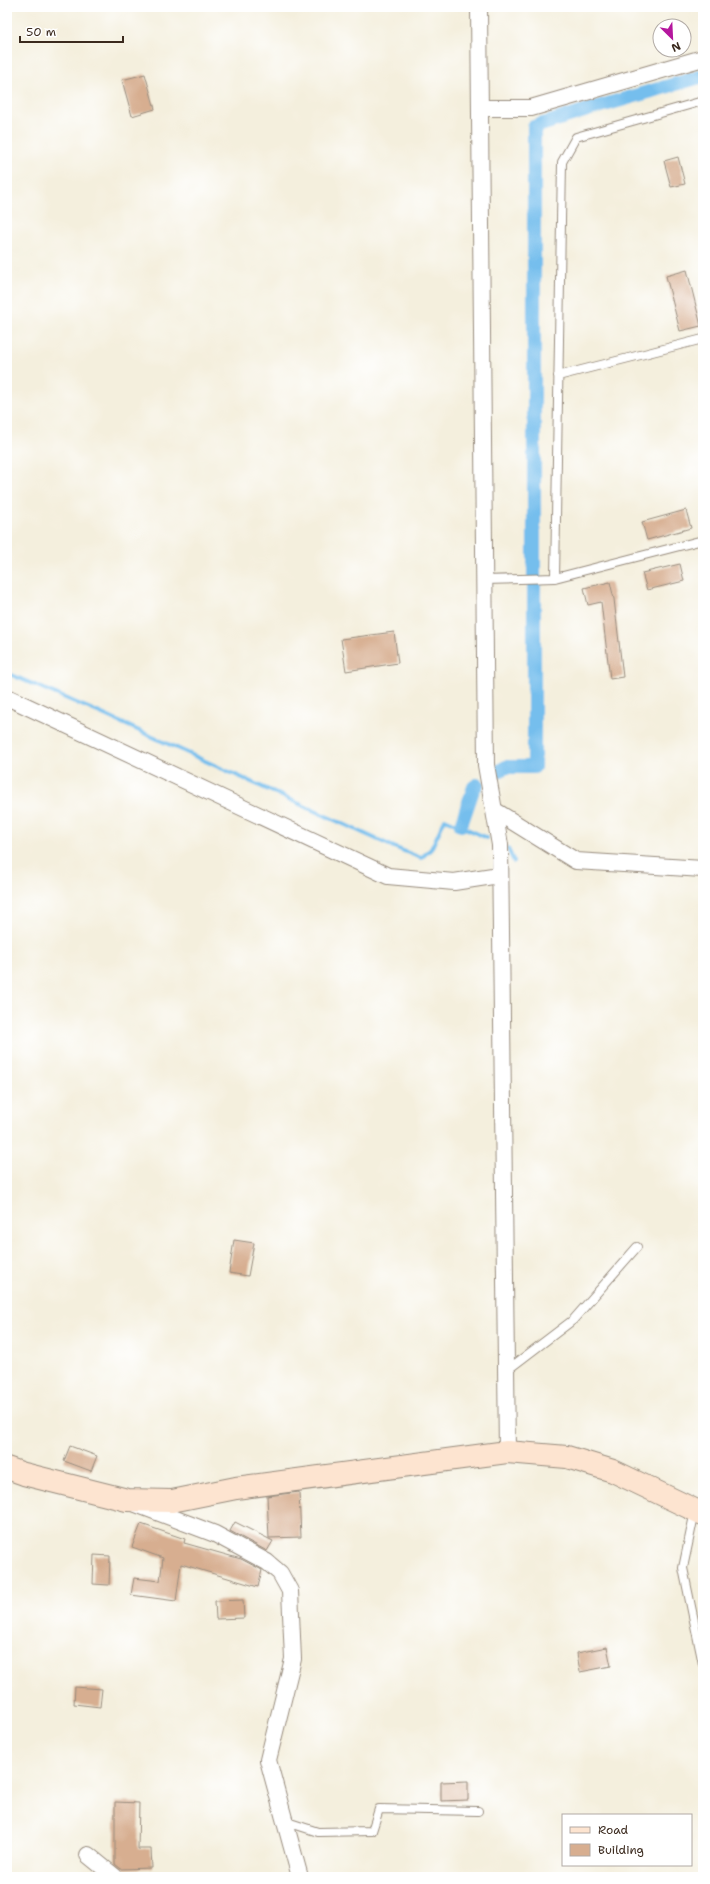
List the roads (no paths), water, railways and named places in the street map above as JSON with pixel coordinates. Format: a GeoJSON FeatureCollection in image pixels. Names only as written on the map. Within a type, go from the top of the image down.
{"type":"FeatureCollection","features":[{"type":"Feature","properties":{"kind":"street"},"geometry":{"type":"LineString","coordinates":[[479,7],[486,766],[500,845],[499,875],[506,1452]]}},
{"type":"Feature","properties":{"kind":"street"},"geometry":{"type":"LineString","coordinates":[[480,108],[531,108],[703,58]]}},
{"type":"Feature","properties":{"kind":"street"},"geometry":{"type":"LineString","coordinates":[[7,697],[388,876],[454,882],[499,875]]}},
{"type":"Feature","properties":{"kind":"street"},"geometry":{"type":"LineString","coordinates":[[494,810],[576,861],[703,869]]}},
{"type":"Feature","properties":{"kind":"street"},"geometry":{"type":"LineString","coordinates":[[127,1500],[172,1501],[236,1488],[506,1452],[567,1457],[613,1471],[699,1512]]}},
{"type":"Feature","properties":{"kind":"street"},"geometry":{"type":"LineString","coordinates":[[7,1468],[24,1474],[127,1500],[215,1534],[268,1562],[280,1574],[290,1591],[293,1659],[268,1760],[300,1877]]}},
{"type":"Feature","properties":{"kind":"street"},"geometry":{"type":"LineString","coordinates":[[88,1855],[115,1877]]}},
{"type":"Feature","properties":{"kind":"lane"},"geometry":{"type":"LineString","coordinates":[[555,578],[562,162],[576,137],[703,101]]}},
{"type":"Feature","properties":{"kind":"lane"},"geometry":{"type":"LineString","coordinates":[[558,376],[703,339]]}},
{"type":"Feature","properties":{"kind":"lane"},"geometry":{"type":"LineString","coordinates":[[484,580],[555,578],[703,540]]}},
{"type":"Feature","properties":{"kind":"lane"},"geometry":{"type":"LineString","coordinates":[[506,1372],[572,1320],[637,1247]]}},
{"type":"Feature","properties":{"kind":"lane"},"geometry":{"type":"LineString","coordinates":[[699,1512],[683,1568],[703,1664]]}},
{"type":"Feature","properties":{"kind":"lane"},"geometry":{"type":"LineString","coordinates":[[284,1822],[318,1832],[372,1831],[379,1809],[478,1811]]}},
{"type":"Feature","properties":{"kind":"waterway"},"geometry":{"type":"LineString","coordinates":[[499,771],[506,767],[534,767],[534,127],[703,76]]}},
{"type":"Feature","properties":{"kind":"waterway"},"geometry":{"type":"LineString","coordinates":[[7,673],[100,713],[421,858],[431,849],[445,819],[487,838]]}},
{"type":"Feature","properties":{"kind":"waterway"},"geometry":{"type":"LineString","coordinates":[[461,825],[474,787],[477,785]]}},
{"type":"Feature","properties":{"kind":"waterway"},"geometry":{"type":"LineString","coordinates":[[508,849],[514,862]]}}]}
